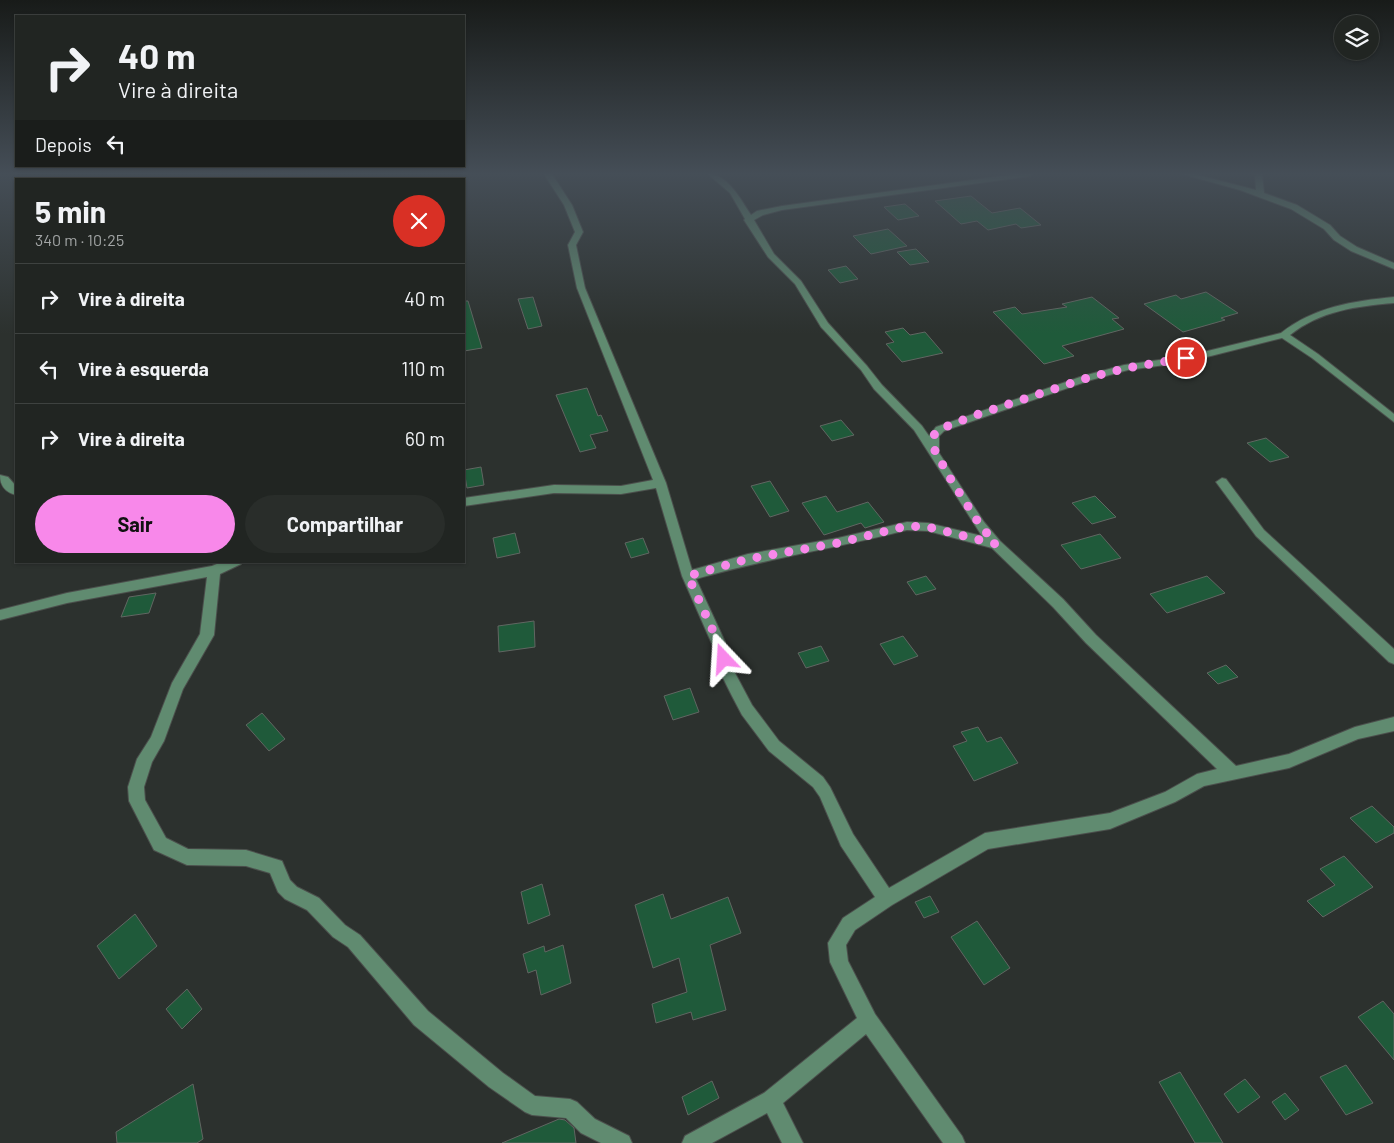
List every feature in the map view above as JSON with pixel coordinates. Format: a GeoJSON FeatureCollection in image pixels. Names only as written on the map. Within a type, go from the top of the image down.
{"type":"FeatureCollection","features":[{"type":"Feature","properties":{"kind":"street"},"geometry":{"type":"LineString","coordinates":[[577,227],[579,232],[572,245],[581,288],[660,483],[688,576],[719,644],[728,674],[746,710],[774,746],[818,782],[825,792],[847,840],[886,899]]}},
{"type":"Feature","properties":{"kind":"street"},"geometry":{"type":"LineString","coordinates":[[753,227],[771,255],[798,283],[824,325],[859,362],[878,387],[918,428],[935,451],[980,525],[996,544],[1058,603],[1091,639],[1233,774]]}},
{"type":"Feature","properties":{"kind":"street"},"geometry":{"type":"LineString","coordinates":[[1327,227],[1337,238],[1354,248],[1394,266]]}},
{"type":"Feature","properties":{"kind":"street"},"geometry":{"type":"LineString","coordinates":[[935,451],[934,435],[940,429],[1087,378],[1127,368],[1186,358],[1284,335],[1292,328],[1322,313],[1372,302],[1394,300]]}},
{"type":"Feature","properties":{"kind":"street"},"geometry":{"type":"LineString","coordinates":[[1284,335],[1315,356],[1394,419]]}},
{"type":"Feature","properties":{"kind":"street"},"geometry":{"type":"LineString","coordinates":[[0,479],[4,480],[8,486],[15,490]]}},
{"type":"Feature","properties":{"kind":"street"},"geometry":{"type":"LineString","coordinates":[[1222,482],[1260,533],[1394,658]]}},
{"type":"Feature","properties":{"kind":"street"},"geometry":{"type":"LineString","coordinates":[[465,502],[554,489],[621,490],[660,483]]}},
{"type":"Feature","properties":{"kind":"street"},"geometry":{"type":"LineString","coordinates":[[688,576],[748,559],[838,543],[907,526],[928,527],[996,544]]}},
{"type":"Feature","properties":{"kind":"street"},"geometry":{"type":"LineString","coordinates":[[0,616],[67,598],[214,571],[232,563]]}},
{"type":"Feature","properties":{"kind":"street"},"geometry":{"type":"LineString","coordinates":[[214,571],[207,635],[177,687],[158,740],[145,759],[136,788],[137,801],[160,844],[187,857],[246,858],[269,864],[276,868],[284,886],[291,893],[313,904],[339,931],[354,941],[421,1018],[496,1080],[532,1105],[570,1109],[588,1126],[622,1143]]}},
{"type":"Feature","properties":{"kind":"street"},"geometry":{"type":"LineString","coordinates":[[955,1143],[868,1021],[838,962],[837,943],[849,924],[886,899],[986,842],[1020,834],[1110,821],[1170,797],[1202,779],[1295,760],[1349,734],[1376,726],[1394,724]]}},
{"type":"Feature","properties":{"kind":"street"},"geometry":{"type":"LineString","coordinates":[[692,1143],[771,1100],[868,1021]]}},
{"type":"Feature","properties":{"kind":"street"},"geometry":{"type":"LineString","coordinates":[[771,1100],[793,1143]]}},
{"type":"Feature","properties":{"kind":"building"},"geometry":{"type":"Polygon","coordinates":[[[985,227],[1000,227],[988,230],[985,227]]]}},
{"type":"Feature","properties":{"kind":"building"},"geometry":{"type":"Polygon","coordinates":[[[888,229],[907,246],[871,254],[853,236],[888,229]]]}},
{"type":"Feature","properties":{"kind":"building"},"geometry":{"type":"Polygon","coordinates":[[[916,249],[929,262],[910,265],[897,252],[916,249]]]}},
{"type":"Feature","properties":{"kind":"building"},"geometry":{"type":"Polygon","coordinates":[[[846,266],[858,279],[840,283],[828,270],[846,266]]]}},
{"type":"Feature","properties":{"kind":"building"},"geometry":{"type":"Polygon","coordinates":[[[1206,292],[1238,313],[1221,318],[1225,320],[1183,332],[1144,304],[1176,295],[1181,299],[1206,292]]]}},
{"type":"Feature","properties":{"kind":"building"},"geometry":{"type":"Polygon","coordinates":[[[533,297],[542,326],[528,329],[518,299],[533,297]]]}},
{"type":"Feature","properties":{"kind":"building"},"geometry":{"type":"Polygon","coordinates":[[[1092,297],[1119,318],[1112,319],[1124,329],[1062,346],[1074,356],[1044,364],[993,312],[1015,307],[1022,314],[1067,307],[1062,304],[1092,297]]]}},
{"type":"Feature","properties":{"kind":"building"},"geometry":{"type":"Polygon","coordinates":[[[465,301],[468,301],[482,348],[465,351],[465,301]]]}},
{"type":"Feature","properties":{"kind":"building"},"geometry":{"type":"Polygon","coordinates":[[[903,328],[910,335],[925,332],[943,353],[902,362],[886,344],[894,342],[885,332],[903,328]]]}},
{"type":"Feature","properties":{"kind":"building"},"geometry":{"type":"Polygon","coordinates":[[[587,388],[598,416],[601,415],[608,431],[590,435],[596,448],[580,452],[556,395],[587,388]]]}},
{"type":"Feature","properties":{"kind":"building"},"geometry":{"type":"Polygon","coordinates":[[[841,420],[854,435],[832,441],[820,426],[841,420]]]}},
{"type":"Feature","properties":{"kind":"building"},"geometry":{"type":"Polygon","coordinates":[[[1266,438],[1289,457],[1270,462],[1247,443],[1266,438]]]}},
{"type":"Feature","properties":{"kind":"building"},"geometry":{"type":"Polygon","coordinates":[[[481,467],[484,485],[467,488],[465,470],[481,467]]]}},
{"type":"Feature","properties":{"kind":"building"},"geometry":{"type":"Polygon","coordinates":[[[770,481],[789,511],[770,517],[751,486],[770,481]]]}},
{"type":"Feature","properties":{"kind":"building"},"geometry":{"type":"Polygon","coordinates":[[[826,496],[837,512],[868,502],[884,522],[865,528],[861,523],[824,535],[802,503],[826,496]]]}},
{"type":"Feature","properties":{"kind":"building"},"geometry":{"type":"Polygon","coordinates":[[[1095,496],[1116,517],[1092,524],[1072,503],[1095,496]]]}},
{"type":"Feature","properties":{"kind":"building"},"geometry":{"type":"Polygon","coordinates":[[[515,533],[520,553],[497,558],[493,538],[515,533]]]}},
{"type":"Feature","properties":{"kind":"building"},"geometry":{"type":"Polygon","coordinates":[[[1100,534],[1121,558],[1081,569],[1061,545],[1100,534]]]}},
{"type":"Feature","properties":{"kind":"building"},"geometry":{"type":"Polygon","coordinates":[[[643,538],[649,553],[631,558],[625,543],[643,538]]]}},
{"type":"Feature","properties":{"kind":"building"},"geometry":{"type":"Polygon","coordinates":[[[926,576],[936,589],[916,595],[907,582],[926,576]]]}},
{"type":"Feature","properties":{"kind":"building"},"geometry":{"type":"Polygon","coordinates":[[[1207,576],[1225,593],[1167,613],[1150,594],[1207,576]]]}},
{"type":"Feature","properties":{"kind":"building"},"geometry":{"type":"Polygon","coordinates":[[[156,593],[149,613],[121,617],[129,597],[156,593]]]}},
{"type":"Feature","properties":{"kind":"building"},"geometry":{"type":"Polygon","coordinates":[[[534,621],[535,647],[499,652],[498,626],[534,621]]]}},
{"type":"Feature","properties":{"kind":"building"},"geometry":{"type":"Polygon","coordinates":[[[903,636],[918,656],[894,665],[880,644],[903,636]]]}},
{"type":"Feature","properties":{"kind":"building"},"geometry":{"type":"Polygon","coordinates":[[[821,646],[829,661],[806,668],[798,653],[821,646]]]}},
{"type":"Feature","properties":{"kind":"building"},"geometry":{"type":"Polygon","coordinates":[[[1226,665],[1238,677],[1218,684],[1207,673],[1226,665]]]}},
{"type":"Feature","properties":{"kind":"building"},"geometry":{"type":"Polygon","coordinates":[[[690,688],[699,712],[673,720],[664,696],[690,688]]]}},
{"type":"Feature","properties":{"kind":"building"},"geometry":{"type":"Polygon","coordinates":[[[262,713],[285,739],[269,751],[246,725],[262,713]]]}},
{"type":"Feature","properties":{"kind":"building"},"geometry":{"type":"Polygon","coordinates":[[[978,727],[987,742],[1001,737],[1018,763],[974,781],[953,746],[967,741],[961,732],[978,727]]]}},
{"type":"Feature","properties":{"kind":"building"},"geometry":{"type":"Polygon","coordinates":[[[1372,806],[1394,827],[1394,833],[1376,843],[1350,818],[1372,806]]]}},
{"type":"Feature","properties":{"kind":"building"},"geometry":{"type":"Polygon","coordinates":[[[1344,856],[1373,887],[1323,917],[1307,901],[1335,885],[1320,869],[1344,856]]]}},
{"type":"Feature","properties":{"kind":"building"},"geometry":{"type":"Polygon","coordinates":[[[542,884],[550,915],[528,924],[521,892],[542,884]]]}},
{"type":"Feature","properties":{"kind":"building"},"geometry":{"type":"Polygon","coordinates":[[[663,894],[671,919],[728,897],[741,933],[710,945],[726,1010],[693,1020],[691,1012],[656,1023],[652,1004],[687,992],[679,958],[653,968],[635,905],[663,894]]]}},
{"type":"Feature","properties":{"kind":"building"},"geometry":{"type":"Polygon","coordinates":[[[930,896],[939,912],[924,918],[915,902],[930,896]]]}},
{"type":"Feature","properties":{"kind":"building"},"geometry":{"type":"Polygon","coordinates":[[[135,914],[157,946],[119,979],[97,946],[135,914]]]}},
{"type":"Feature","properties":{"kind":"building"},"geometry":{"type":"Polygon","coordinates":[[[977,921],[1010,968],[984,985],[951,937],[977,921]]]}},
{"type":"Feature","properties":{"kind":"building"},"geometry":{"type":"Polygon","coordinates":[[[563,945],[571,983],[541,995],[536,970],[528,973],[523,954],[544,946],[545,952],[563,945]]]}},
{"type":"Feature","properties":{"kind":"building"},"geometry":{"type":"Polygon","coordinates":[[[187,989],[202,1009],[182,1029],[166,1009],[187,989]]]}},
{"type":"Feature","properties":{"kind":"building"},"geometry":{"type":"Polygon","coordinates":[[[1383,1001],[1394,1014],[1394,1060],[1358,1017],[1383,1001]]]}},
{"type":"Feature","properties":{"kind":"building"},"geometry":{"type":"Polygon","coordinates":[[[1346,1065],[1373,1103],[1346,1115],[1320,1077],[1346,1065]]]}},
{"type":"Feature","properties":{"kind":"building"},"geometry":{"type":"Polygon","coordinates":[[[1180,1072],[1223,1143],[1195,1143],[1159,1082],[1180,1072]]]}},
{"type":"Feature","properties":{"kind":"building"},"geometry":{"type":"Polygon","coordinates":[[[1245,1079],[1260,1097],[1238,1113],[1224,1094],[1245,1079]]]}},
{"type":"Feature","properties":{"kind":"building"},"geometry":{"type":"Polygon","coordinates":[[[712,1081],[719,1098],[688,1115],[682,1097],[712,1081]]]}},
{"type":"Feature","properties":{"kind":"building"},"geometry":{"type":"Polygon","coordinates":[[[193,1084],[203,1139],[197,1143],[117,1143],[116,1132],[193,1084]]]}},
{"type":"Feature","properties":{"kind":"building"},"geometry":{"type":"Polygon","coordinates":[[[1285,1093],[1299,1110],[1285,1120],[1272,1102],[1285,1093]]]}},
{"type":"Feature","properties":{"kind":"building"},"geometry":{"type":"Polygon","coordinates":[[[559,1119],[565,1120],[574,1128],[576,1143],[502,1143],[559,1119]]]}},
{"type":"Feature","properties":{"kind":"route"},"geometry":{"type":"LineString","coordinates":[[724,659],[688,576],[748,559],[838,543],[907,526],[928,527],[996,544],[980,525],[935,451],[934,435],[940,429],[1087,378],[1127,368],[1186,358]]}}]}
